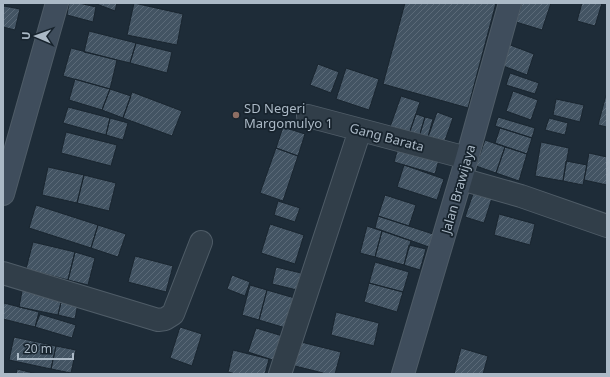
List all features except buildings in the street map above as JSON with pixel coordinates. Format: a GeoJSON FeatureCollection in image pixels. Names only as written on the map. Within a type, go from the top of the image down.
{"type":"FeatureCollection","features":[{"type":"Feature","properties":{"kind":"street"},"geometry":{"type":"LineString","coordinates":[[3,194],[9,149],[57,3]]}},
{"type":"Feature","properties":{"kind":"street","name":"Jalan Brawijaya"},"geometry":{"type":"LineString","coordinates":[[403,374],[461,179],[510,3]]}},
{"type":"Feature","properties":{"kind":"street","name":"Gang Barata"},"geometry":{"type":"LineString","coordinates":[[308,116],[467,158]]}},
{"type":"Feature","properties":{"kind":"street"},"geometry":{"type":"LineString","coordinates":[[280,374],[360,130]]}},
{"type":"Feature","properties":{"kind":"street"},"geometry":{"type":"LineString","coordinates":[[461,179],[521,196],[607,226]]}},
{"type":"Feature","properties":{"kind":"street"},"geometry":{"type":"LineString","coordinates":[[3,273],[158,320],[165,319],[173,314],[201,242]]}},
{"type":"Feature","properties":{"kind":"place","name":"SD Negeri Margomulyo 1"},"geometry":{"type":"Point","coordinates":[236,115]}}]}
